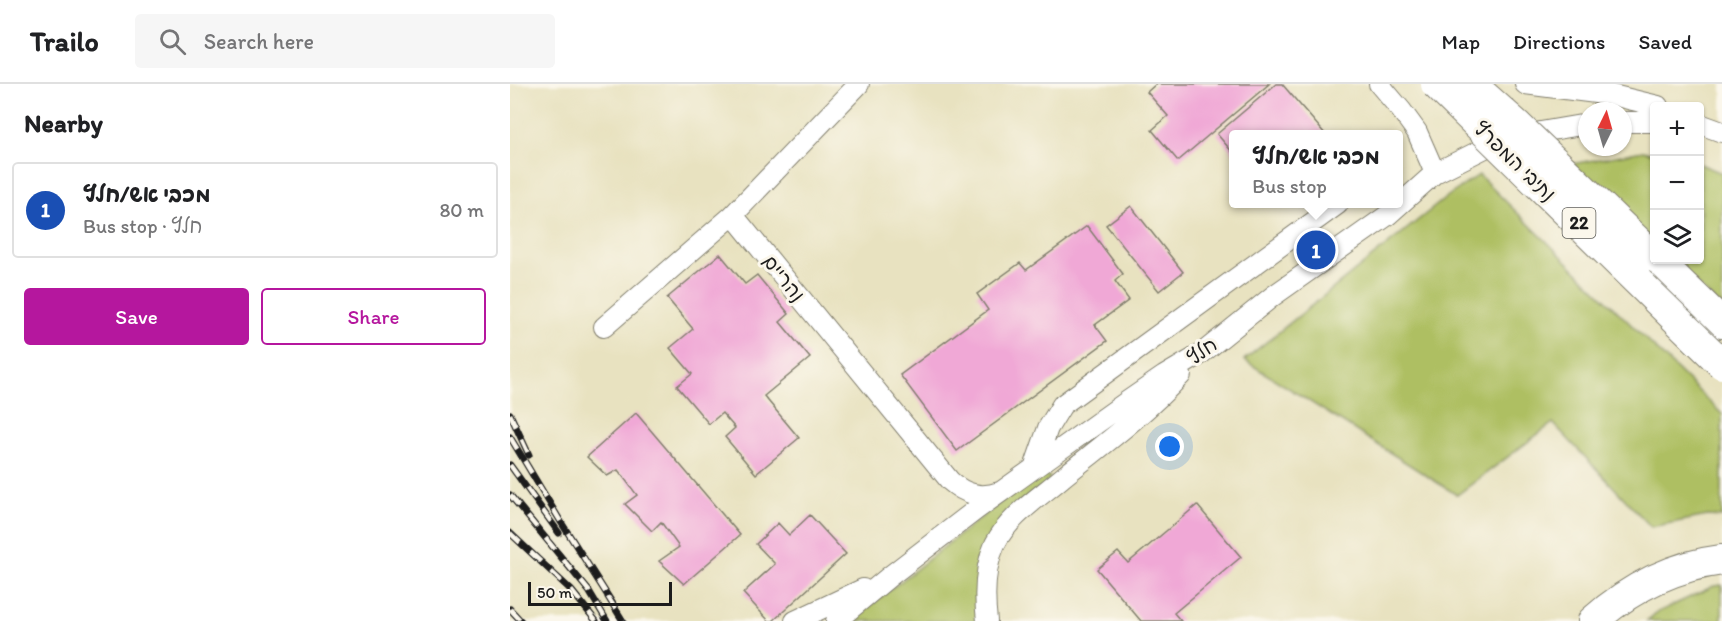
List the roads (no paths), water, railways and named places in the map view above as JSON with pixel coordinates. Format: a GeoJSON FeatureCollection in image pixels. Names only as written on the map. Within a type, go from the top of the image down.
{"type":"FeatureCollection","features":[{"type":"Feature","properties":{"kind":"highway","name":"נתיבי המפרץ"},"geometry":{"type":"LineString","coordinates":[[1436,84],[1722,364]]}},
{"type":"Feature","properties":{"kind":"highway","name":"נתיבי המפרץ"},"geometry":{"type":"LineString","coordinates":[[1471,84],[1650,252]]}},
{"type":"Feature","properties":{"kind":"highway","name":"נתיבי המפרץ"},"geometry":{"type":"LineString","coordinates":[[1662,264],[1722,323]]}},
{"type":"Feature","properties":{"kind":"highway"},"geometry":{"type":"LineString","coordinates":[[1593,621],[1608,608],[1654,578],[1713,561]]}},
{"type":"Feature","properties":{"kind":"street"},"geometry":{"type":"LineString","coordinates":[[604,327],[733,215],[859,84]]}},
{"type":"Feature","properties":{"kind":"street"},"geometry":{"type":"LineString","coordinates":[[1379,84],[1417,132],[1435,173]]}},
{"type":"Feature","properties":{"kind":"street"},"geometry":{"type":"LineString","coordinates":[[1525,84],[1612,95],[1650,104]]}},
{"type":"Feature","properties":{"kind":"street"},"geometry":{"type":"LineString","coordinates":[[1632,122],[1650,122]]}},
{"type":"Feature","properties":{"kind":"street"},"geometry":{"type":"LineString","coordinates":[[1704,125],[1722,132]]}},
{"type":"Feature","properties":{"kind":"street","name":"חלץ"},"geometry":{"type":"LineString","coordinates":[[1403,201],[1435,173],[1492,144],[1523,135],[1578,126]]}},
{"type":"Feature","properties":{"kind":"street"},"geometry":{"type":"LineString","coordinates":[[1403,188],[1419,187]]}},
{"type":"Feature","properties":{"kind":"street"},"geometry":{"type":"LineString","coordinates":[[1034,468],[1048,428],[1062,405],[1333,208]]}},
{"type":"Feature","properties":{"kind":"street","name":"חלץ"},"geometry":{"type":"LineString","coordinates":[[836,621],[955,526],[1164,376],[1201,354],[1273,296],[1396,208]]}},
{"type":"Feature","properties":{"kind":"street","name":"נהריים"},"geometry":{"type":"LineString","coordinates":[[733,215],[950,481]]}},
{"type":"Feature","properties":{"kind":"street"},"geometry":{"type":"LineString","coordinates":[[987,621],[986,580],[989,563],[1000,536],[1032,502],[1172,385],[1201,354]]}},
{"type":"Feature","properties":{"kind":"street"},"geometry":{"type":"LineString","coordinates":[[950,481],[972,495],[988,495],[1007,488]]}},
{"type":"Feature","properties":{"kind":"street"},"geometry":{"type":"LineString","coordinates":[[950,481],[957,506],[955,526]]}},
{"type":"Feature","properties":{"kind":"street"},"geometry":{"type":"LineString","coordinates":[[795,621],[890,576]]}},
{"type":"Feature","properties":{"kind":"railway"},"geometry":{"type":"LineString","coordinates":[[510,414],[529,455]]}},
{"type":"Feature","properties":{"kind":"railway"},"geometry":{"type":"LineString","coordinates":[[510,437],[613,604]]}},
{"type":"Feature","properties":{"kind":"railway"},"geometry":{"type":"LineString","coordinates":[[510,465],[559,533]]}},
{"type":"Feature","properties":{"kind":"railway"},"geometry":{"type":"LineString","coordinates":[[510,495],[589,591],[607,621]]}},
{"type":"Feature","properties":{"kind":"railway"},"geometry":{"type":"LineString","coordinates":[[510,533],[571,590],[596,621]]}},
{"type":"Feature","properties":{"kind":"railway"},"geometry":{"type":"LineString","coordinates":[[608,597],[623,621]]}},
{"type":"Feature","properties":{"kind":"railway"},"geometry":{"type":"LineString","coordinates":[[510,609],[521,621]]}},
{"type":"Feature","properties":{"kind":"place","name":"מכבי אש/חלץ"},"geometry":{"type":"Point","coordinates":[1316,250]}}]}
